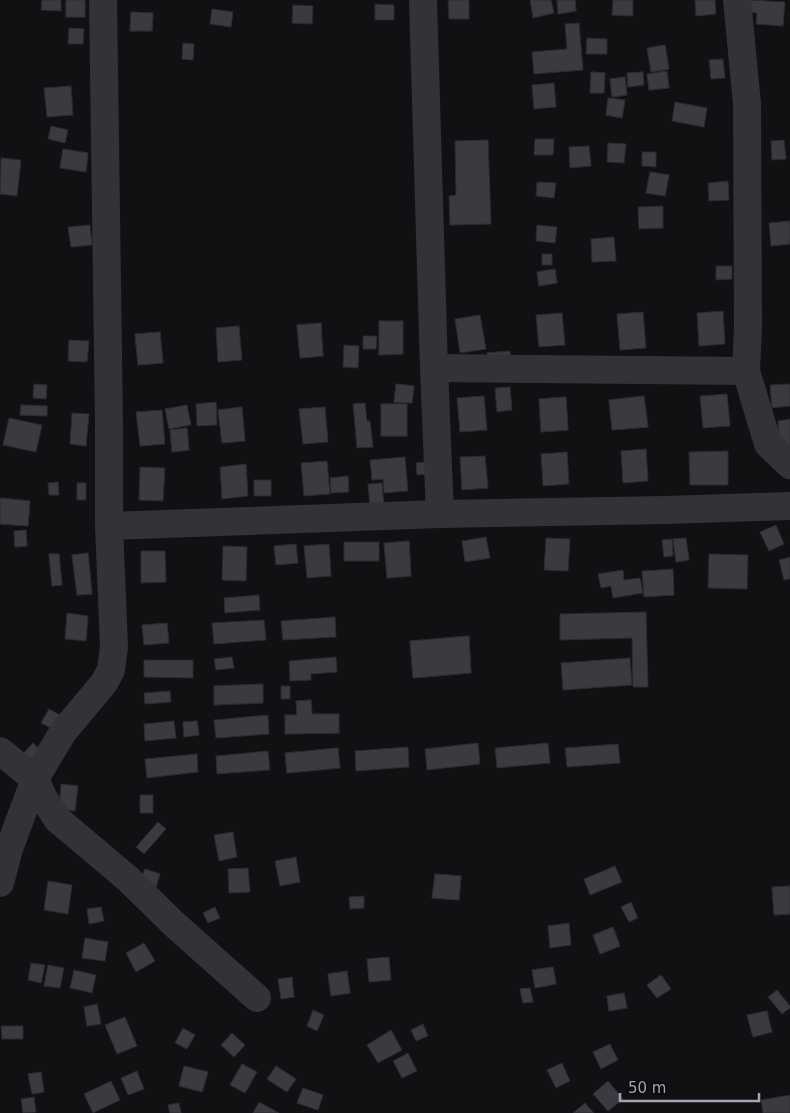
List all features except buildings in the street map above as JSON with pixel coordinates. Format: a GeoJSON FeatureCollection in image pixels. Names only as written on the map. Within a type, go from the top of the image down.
{"type":"FeatureCollection","features":[{"type":"Feature","properties":{"kind":"street"},"geometry":{"type":"LineString","coordinates":[[0,882],[9,849],[35,779],[64,732],[104,683],[111,670],[114,647],[109,526],[103,0]]}},
{"type":"Feature","properties":{"kind":"street"},"geometry":{"type":"LineString","coordinates":[[423,0],[440,514]]}},
{"type":"Feature","properties":{"kind":"street"},"geometry":{"type":"LineString","coordinates":[[737,0],[747,104],[748,328],[746,371],[768,444],[790,466]]}},
{"type":"Feature","properties":{"kind":"street"},"geometry":{"type":"LineString","coordinates":[[434,368],[746,371]]}},
{"type":"Feature","properties":{"kind":"street"},"geometry":{"type":"LineString","coordinates":[[109,526],[440,514],[790,506]]}},
{"type":"Feature","properties":{"kind":"street"},"geometry":{"type":"LineString","coordinates":[[0,751],[35,779],[43,797],[57,819],[127,878],[174,924],[257,998]]}}]}
